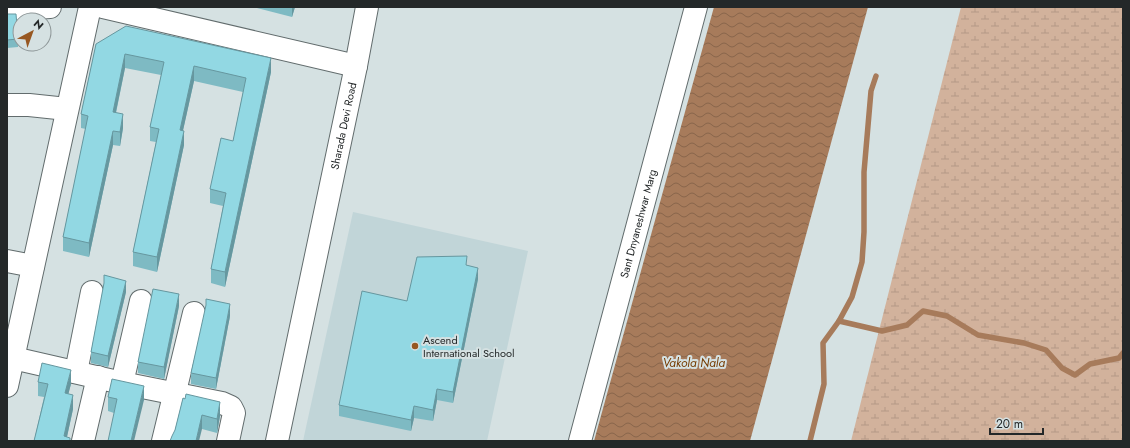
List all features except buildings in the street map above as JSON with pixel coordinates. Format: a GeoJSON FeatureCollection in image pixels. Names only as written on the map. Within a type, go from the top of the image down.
{"type":"FeatureCollection","features":[{"type":"Feature","properties":{"kind":"street"},"geometry":{"type":"LineString","coordinates":[[7,10],[50,7]]}},
{"type":"Feature","properties":{"kind":"street"},"geometry":{"type":"LineString","coordinates":[[7,386],[90,7]]}},
{"type":"Feature","properties":{"kind":"street"},"geometry":{"type":"LineString","coordinates":[[103,7],[356,66]]}},
{"type":"Feature","properties":{"kind":"street","name":"Sharada Devi Road"},"geometry":{"type":"LineString","coordinates":[[277,441],[356,66],[367,7]]}},
{"type":"Feature","properties":{"kind":"street","name":"Sant Dnyaneshwar Marg"},"geometry":{"type":"LineString","coordinates":[[580,441],[696,7]]}},
{"type":"Feature","properties":{"kind":"street"},"geometry":{"type":"LineString","coordinates":[[7,105],[29,105],[67,109]]}},
{"type":"Feature","properties":{"kind":"street"},"geometry":{"type":"LineString","coordinates":[[7,261],[33,266]]}},
{"type":"Feature","properties":{"kind":"street"},"geometry":{"type":"LineString","coordinates":[[76,372],[92,292]]}},
{"type":"Feature","properties":{"kind":"street"},"geometry":{"type":"LineString","coordinates":[[122,382],[141,301]]}},
{"type":"Feature","properties":{"kind":"street"},"geometry":{"type":"LineString","coordinates":[[163,441],[194,313]]}},
{"type":"Feature","properties":{"kind":"street"},"geometry":{"type":"LineString","coordinates":[[13,358],[222,402],[231,407],[234,414],[228,441]]}},
{"type":"Feature","properties":{"kind":"street"},"geometry":{"type":"LineString","coordinates":[[83,441],[98,377]]}},
{"type":"Feature","properties":{"kind":"shaded area","name":"Ascend International School"},"geometry":{"type":"Polygon","coordinates":[[[353,212],[528,251],[487,441],[303,441],[353,212]]]}},
{"type":"Feature","properties":{"kind":"green space"},"geometry":{"type":"Polygon","coordinates":[[[961,7],[1123,7],[1123,441],[851,441],[961,7]]]}},
{"type":"Feature","properties":{"kind":"water","name":"Vakola Nala"},"geometry":{"type":"Polygon","coordinates":[[[714,7],[868,7],[750,441],[594,441],[714,7]]]}},
{"type":"Feature","properties":{"kind":"waterway"},"geometry":{"type":"LineString","coordinates":[[839,321],[852,297],[862,262],[864,232],[864,172],[871,91],[876,76]]}},
{"type":"Feature","properties":{"kind":"waterway"},"geometry":{"type":"LineString","coordinates":[[810,441],[824,384],[823,343],[839,321],[882,331],[907,325],[923,311],[947,316],[978,335],[1024,343],[1046,350],[1062,368],[1075,375],[1090,364],[1119,358],[1123,353]]}},
{"type":"Feature","properties":{"kind":"place","name":"Ascend International School"},"geometry":{"type":"Point","coordinates":[415,346]}}]}
